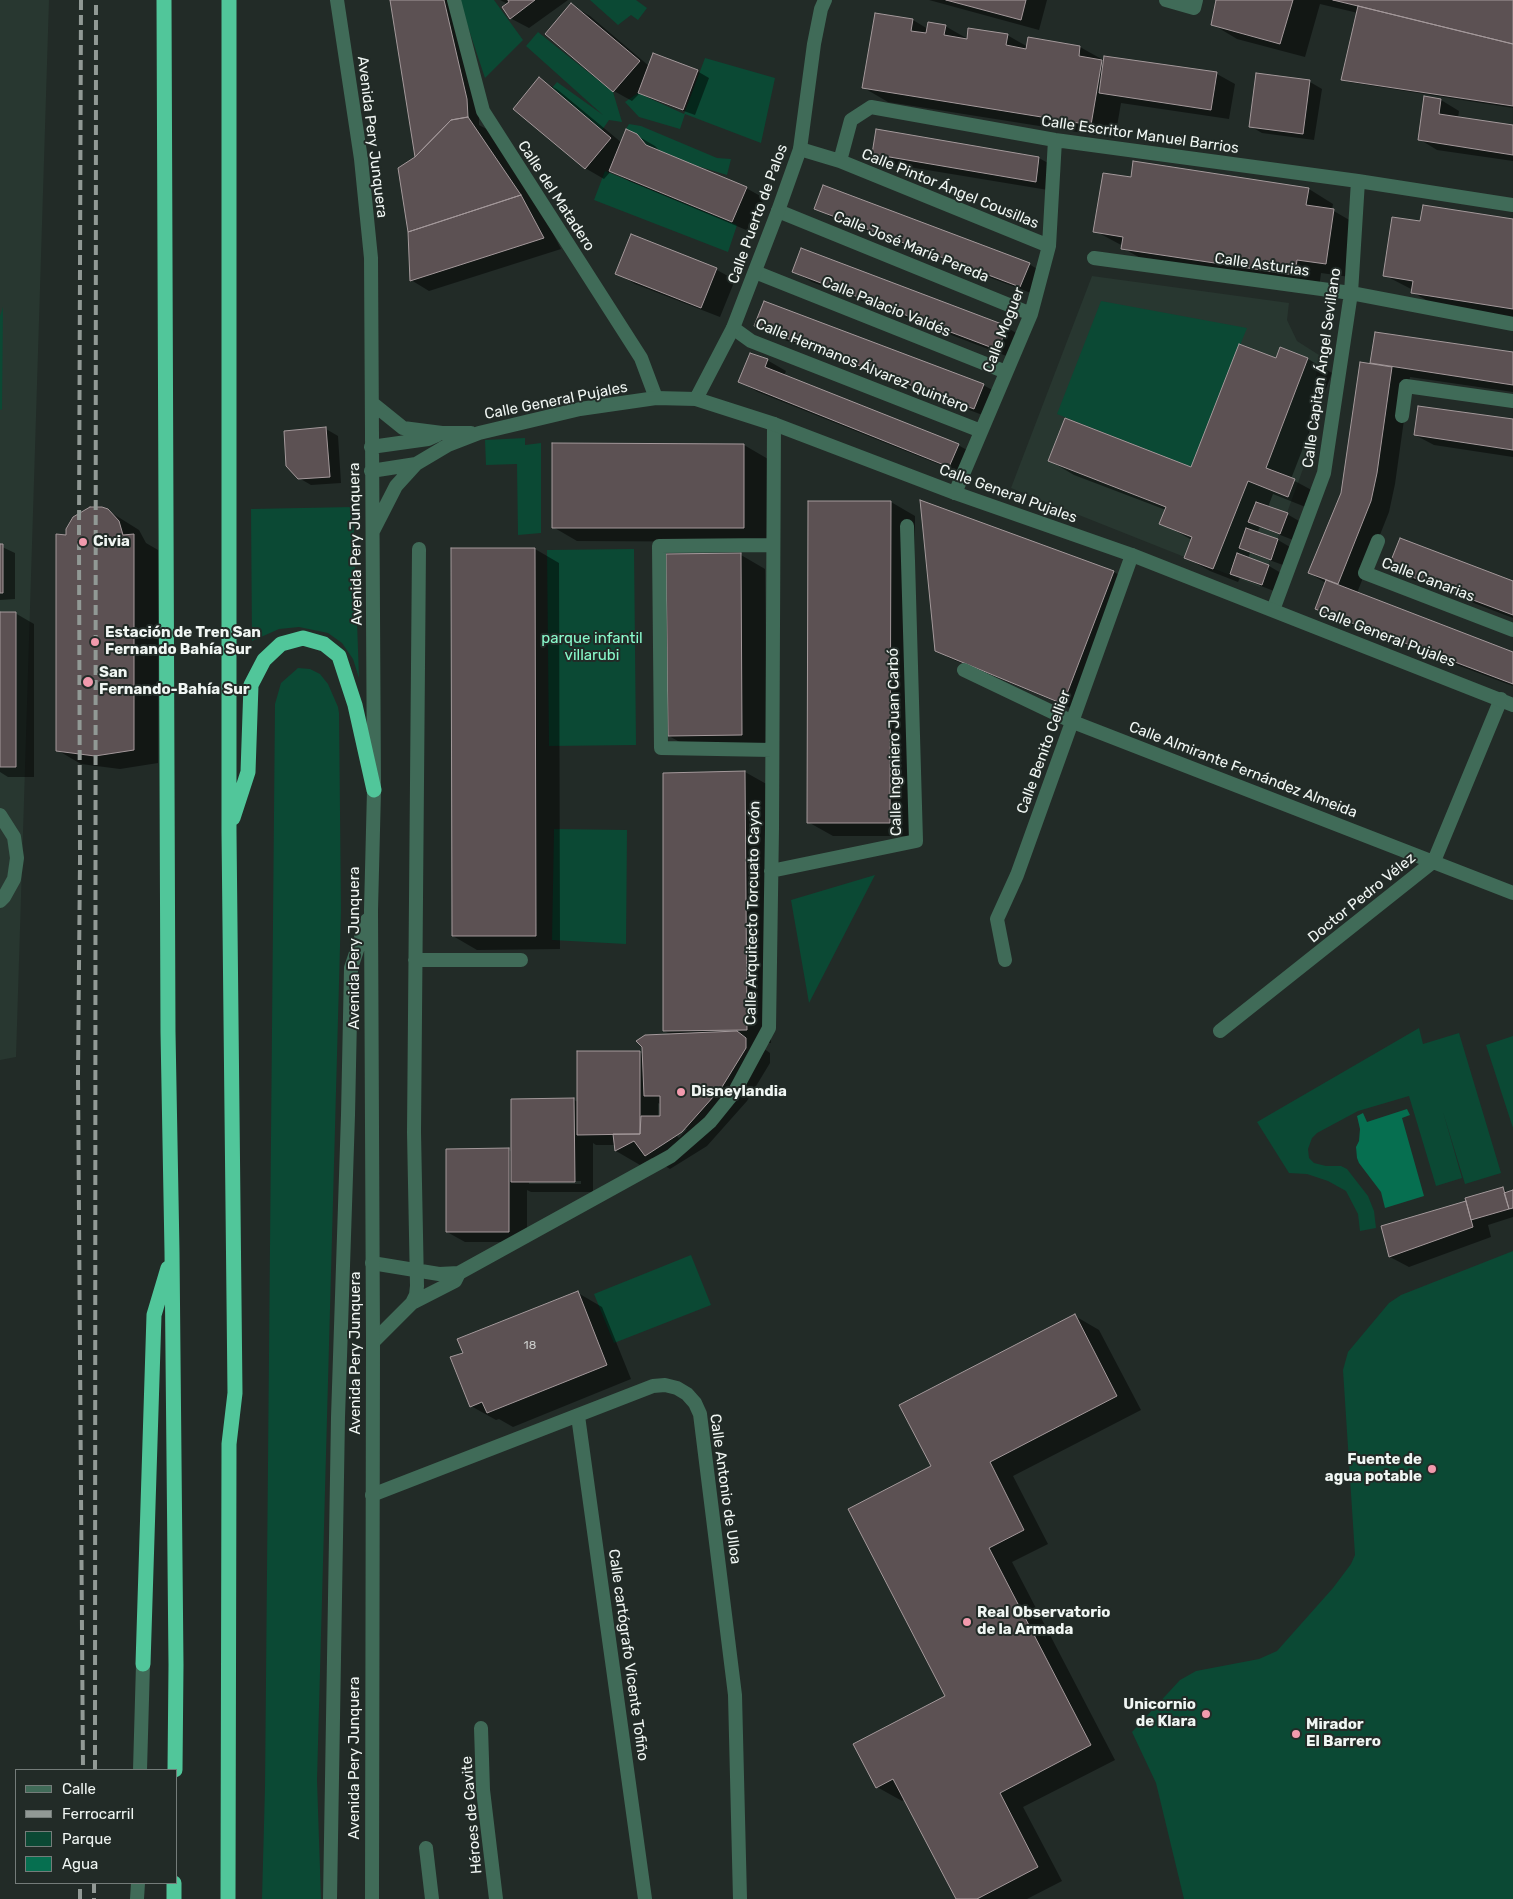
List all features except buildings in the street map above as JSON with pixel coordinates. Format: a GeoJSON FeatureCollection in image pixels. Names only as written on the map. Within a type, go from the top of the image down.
{"type":"FeatureCollection","features":[{"type":"Feature","properties":{"kind":"highway"},"geometry":{"type":"LineString","coordinates":[[164,0],[168,1032],[176,1665],[175,1769]]}},
{"type":"Feature","properties":{"kind":"highway"},"geometry":{"type":"LineString","coordinates":[[228,1899],[229,1444],[235,1393],[229,832],[229,0]]}},
{"type":"Feature","properties":{"kind":"highway"},"geometry":{"type":"LineString","coordinates":[[229,832],[248,772],[251,685],[264,660],[281,644],[303,638],[324,644],[339,656],[355,704],[374,790]]}},
{"type":"Feature","properties":{"kind":"highway"},"geometry":{"type":"LineString","coordinates":[[142,1664],[154,1314],[172,1252]]}},
{"type":"Feature","properties":{"kind":"highway"},"geometry":{"type":"LineString","coordinates":[[174,1884],[174,1899]]}},
{"type":"Feature","properties":{"kind":"street","name":"Avenida Pery Junquera"},"geometry":{"type":"LineString","coordinates":[[337,0],[361,159],[370,258],[374,790],[370,910],[373,1342],[372,1899]]}},
{"type":"Feature","properties":{"kind":"street","name":"Calle del Matadero"},"geometry":{"type":"LineString","coordinates":[[454,0],[483,111],[641,358],[656,398]]}},
{"type":"Feature","properties":{"kind":"street","name":"Calle Puerto de Palos"},"geometry":{"type":"LineString","coordinates":[[696,399],[733,328],[800,149],[814,44],[821,8],[825,0]]}},
{"type":"Feature","properties":{"kind":"street"},"geometry":{"type":"LineString","coordinates":[[1166,0],[1194,8],[1196,0]]}},
{"type":"Feature","properties":{"kind":"street","name":"Calle Escritor Manuel Barrios"},"geometry":{"type":"LineString","coordinates":[[840,161],[851,120],[871,107],[1055,140],[1358,181],[1513,205]]}},
{"type":"Feature","properties":{"kind":"street","name":"Calle Moguer"},"geometry":{"type":"LineString","coordinates":[[955,493],[1031,314],[1049,246],[1055,140]]}},
{"type":"Feature","properties":{"kind":"street"},"geometry":{"type":"LineString","coordinates":[[800,149],[840,161]]}},
{"type":"Feature","properties":{"kind":"street","name":"Calle Pintor Ángel Cousillas"},"geometry":{"type":"LineString","coordinates":[[840,161],[1049,246]]}},
{"type":"Feature","properties":{"kind":"street","name":"Calle Capitan Ángel Sevillano"},"geometry":{"type":"LineString","coordinates":[[1273,610],[1324,473],[1351,293],[1358,181]]}},
{"type":"Feature","properties":{"kind":"street","name":"Calle José María Pereda"},"geometry":{"type":"LineString","coordinates":[[778,210],[1031,314]]}},
{"type":"Feature","properties":{"kind":"street","name":"Calle Asturias"},"geometry":{"type":"LineString","coordinates":[[1094,258],[1351,293],[1513,324]]}},
{"type":"Feature","properties":{"kind":"street","name":"Calle Palacio Valdés"},"geometry":{"type":"LineString","coordinates":[[755,272],[1006,372]]}},
{"type":"Feature","properties":{"kind":"street","name":"Calle Hermanos Álvarez Quintero"},"geometry":{"type":"LineString","coordinates":[[733,328],[751,341],[981,431]]}},
{"type":"Feature","properties":{"kind":"street"},"geometry":{"type":"LineString","coordinates":[[1402,416],[1406,386],[1513,401]]}},
{"type":"Feature","properties":{"kind":"street","name":"Calle General Pujales"},"geometry":{"type":"LineString","coordinates":[[479,433],[580,409],[656,398],[696,399],[774,424],[955,493],[1132,555],[1508,702]]}},
{"type":"Feature","properties":{"kind":"street"},"geometry":{"type":"LineString","coordinates":[[372,403],[403,428],[442,433],[479,433]]}},
{"type":"Feature","properties":{"kind":"street","name":"Calle Arquitecto Torcuato Cayón"},"geometry":{"type":"LineString","coordinates":[[373,1342],[412,1304],[454,1281],[459,1273],[671,1156],[710,1122],[735,1091],[768,1028],[774,424]]}},
{"type":"Feature","properties":{"kind":"street"},"geometry":{"type":"LineString","coordinates":[[371,447],[428,438],[442,433]]}},
{"type":"Feature","properties":{"kind":"street"},"geometry":{"type":"LineString","coordinates":[[372,532],[396,486],[416,464],[448,445],[479,433]]}},
{"type":"Feature","properties":{"kind":"street"},"geometry":{"type":"LineString","coordinates":[[371,471],[416,464]]}},
{"type":"Feature","properties":{"kind":"street","name":"Calle Ingeniero Juan Carbó"},"geometry":{"type":"LineString","coordinates":[[771,871],[916,841],[907,526]]}},
{"type":"Feature","properties":{"kind":"street","name":"Calle Canarias"},"geometry":{"type":"LineString","coordinates":[[1378,541],[1365,573],[1513,630]]}},
{"type":"Feature","properties":{"kind":"street"},"geometry":{"type":"LineString","coordinates":[[772,750],[661,748],[659,546],[773,545]]}},
{"type":"Feature","properties":{"kind":"street"},"geometry":{"type":"LineString","coordinates":[[412,1304],[417,1286],[415,1270],[414,1132],[420,548]]}},
{"type":"Feature","properties":{"kind":"street","name":"Calle Benito Cellier"},"geometry":{"type":"LineString","coordinates":[[1005,960],[997,919],[1017,876],[1132,555]]}},
{"type":"Feature","properties":{"kind":"street","name":"Calle Almirante Fernández Almeida"},"geometry":{"type":"LineString","coordinates":[[964,670],[1073,722],[1513,893]]}},
{"type":"Feature","properties":{"kind":"street","name":"Doctor Pedro Vélez"},"geometry":{"type":"LineString","coordinates":[[1220,1032],[1434,861],[1508,702]]}},
{"type":"Feature","properties":{"kind":"street"},"geometry":{"type":"LineString","coordinates":[[0,815],[14,837],[17,858],[14,879],[0,901]]}},
{"type":"Feature","properties":{"kind":"street"},"geometry":{"type":"LineString","coordinates":[[330,1899],[338,1417],[351,968],[370,910]]}},
{"type":"Feature","properties":{"kind":"street"},"geometry":{"type":"LineString","coordinates":[[415,960],[521,960]]}},
{"type":"Feature","properties":{"kind":"street"},"geometry":{"type":"LineString","coordinates":[[372,1263],[439,1274],[459,1273]]}},
{"type":"Feature","properties":{"kind":"street","name":"Calle Antonio de Ulloa"},"geometry":{"type":"LineString","coordinates":[[372,1495],[652,1386],[665,1385],[677,1388],[696,1403],[700,1414],[735,1695],[740,1899]]}},
{"type":"Feature","properties":{"kind":"street","name":"Calle cartógrafo Vicente Tofiño"},"geometry":{"type":"LineString","coordinates":[[578,1416],[645,1899]]}},
{"type":"Feature","properties":{"kind":"street"},"geometry":{"type":"LineString","coordinates":[[140,1769],[142,1664]]}},
{"type":"Feature","properties":{"kind":"street","name":"Héroes de Cavite"},"geometry":{"type":"LineString","coordinates":[[481,1728],[483,1790],[496,1899]]}},
{"type":"Feature","properties":{"kind":"street"},"geometry":{"type":"LineString","coordinates":[[426,1848],[432,1899]]}},
{"type":"Feature","properties":{"kind":"street"},"geometry":{"type":"LineString","coordinates":[[137,1899],[138,1884]]}},
{"type":"Feature","properties":{"kind":"shaded area"},"geometry":{"type":"Polygon","coordinates":[[[0,0],[49,0],[16,1057],[0,1060],[0,0]]]}},
{"type":"Feature","properties":{"kind":"shaded area"},"geometry":{"type":"Polygon","coordinates":[[[1092,276],[1289,303],[1287,320],[1297,341],[1319,355],[1303,469],[1260,587],[1011,488],[1092,276]]]}},
{"type":"Feature","properties":{"kind":"green space"},"geometry":{"type":"Polygon","coordinates":[[[459,0],[494,0],[523,40],[485,78],[459,0]]]}},
{"type":"Feature","properties":{"kind":"green space"},"geometry":{"type":"Polygon","coordinates":[[[590,0],[636,0],[647,8],[638,20],[631,15],[618,25],[590,0]]]}},
{"type":"Feature","properties":{"kind":"green space"},"geometry":{"type":"Polygon","coordinates":[[[538,32],[613,92],[622,122],[609,120],[602,130],[552,88],[557,82],[603,115],[526,46],[538,32]]]}},
{"type":"Feature","properties":{"kind":"green space"},"geometry":{"type":"Polygon","coordinates":[[[705,58],[775,78],[761,143],[685,114],[680,129],[639,117],[625,102],[638,93],[684,114],[705,58]]]}},
{"type":"Feature","properties":{"kind":"green space"},"geometry":{"type":"Polygon","coordinates":[[[629,124],[641,126],[717,158],[731,159],[727,175],[694,165],[646,145],[637,134],[626,129],[629,124]]]}},
{"type":"Feature","properties":{"kind":"green space"},"geometry":{"type":"Polygon","coordinates":[[[605,171],[737,225],[728,252],[594,200],[605,171]]]}},
{"type":"Feature","properties":{"kind":"green space"},"geometry":{"type":"Polygon","coordinates":[[[1101,301],[1247,328],[1191,467],[1057,414],[1101,301]]]}},
{"type":"Feature","properties":{"kind":"green space"},"geometry":{"type":"Polygon","coordinates":[[[3,307],[2,410],[0,409],[0,316],[3,307]]]}},
{"type":"Feature","properties":{"kind":"green space"},"geometry":{"type":"Polygon","coordinates":[[[525,438],[525,445],[541,443],[541,533],[518,535],[517,464],[486,465],[485,440],[525,438]]]}},
{"type":"Feature","properties":{"kind":"green space"},"geometry":{"type":"Polygon","coordinates":[[[353,507],[359,678],[353,659],[342,643],[328,633],[299,627],[279,629],[252,641],[251,509],[353,507]]]}},
{"type":"Feature","properties":{"kind":"green space","name":"parque infantil villarubi"},"geometry":{"type":"Polygon","coordinates":[[[634,549],[636,745],[549,746],[547,550],[634,549]]]}},
{"type":"Feature","properties":{"kind":"green space"},"geometry":{"type":"Polygon","coordinates":[[[298,668],[310,669],[320,674],[328,684],[339,713],[341,910],[317,1780],[321,1899],[262,1899],[265,1787],[275,704],[281,683],[298,668]]]}},
{"type":"Feature","properties":{"kind":"green space"},"geometry":{"type":"Polygon","coordinates":[[[554,829],[627,830],[626,944],[552,940],[554,829]]]}},
{"type":"Feature","properties":{"kind":"green space"},"geometry":{"type":"Polygon","coordinates":[[[875,875],[809,1003],[791,900],[875,875]]]}},
{"type":"Feature","properties":{"kind":"green space"},"geometry":{"type":"Polygon","coordinates":[[[1419,1028],[1423,1044],[1459,1033],[1501,1173],[1465,1184],[1443,1112],[1462,1178],[1436,1186],[1409,1096],[1358,1111],[1317,1133],[1312,1138],[1308,1149],[1309,1158],[1314,1163],[1326,1166],[1341,1166],[1347,1169],[1368,1196],[1374,1211],[1376,1228],[1360,1231],[1358,1214],[1346,1191],[1328,1181],[1307,1174],[1289,1173],[1257,1122],[1419,1028]]]}},
{"type":"Feature","properties":{"kind":"green space"},"geometry":{"type":"Polygon","coordinates":[[[1513,1036],[1513,1128],[1486,1045],[1513,1036]]]}},
{"type":"Feature","properties":{"kind":"green space"},"geometry":{"type":"Polygon","coordinates":[[[1513,1251],[1513,1899],[1184,1899],[1156,1783],[1132,1732],[1180,1680],[1196,1671],[1259,1659],[1277,1651],[1333,1588],[1351,1564],[1355,1555],[1343,1370],[1348,1352],[1389,1303],[1401,1295],[1513,1251]]]}},
{"type":"Feature","properties":{"kind":"green space"},"geometry":{"type":"Polygon","coordinates":[[[691,1255],[711,1305],[614,1343],[594,1294],[691,1255]]]}},
{"type":"Feature","properties":{"kind":"water"},"geometry":{"type":"Polygon","coordinates":[[[1407,1109],[1410,1115],[1402,1118],[1424,1196],[1385,1208],[1381,1192],[1357,1158],[1356,1147],[1359,1141],[1360,1129],[1357,1116],[1363,1113],[1367,1122],[1407,1109]]]}},
{"type":"Feature","properties":{"kind":"railway"},"geometry":{"type":"LineString","coordinates":[[81,0],[78,1074],[83,1769]]}},
{"type":"Feature","properties":{"kind":"railway"},"geometry":{"type":"LineString","coordinates":[[95,1769],[96,0]]}},
{"type":"Feature","properties":{"kind":"railway"},"geometry":{"type":"LineString","coordinates":[[80,1884],[80,1899]]}},
{"type":"Feature","properties":{"kind":"railway"},"geometry":{"type":"LineString","coordinates":[[94,1884],[94,1899]]}},
{"type":"Feature","properties":{"kind":"place","name":"Civia"},"geometry":{"type":"Point","coordinates":[83,542]}},
{"type":"Feature","properties":{"kind":"place","name":"Estación de Tren San Fernando Bahía Sur"},"geometry":{"type":"Point","coordinates":[95,642]}},
{"type":"Feature","properties":{"kind":"place","name":"San Fernando-Bahía Sur"},"geometry":{"type":"Point","coordinates":[88,682]}},
{"type":"Feature","properties":{"kind":"place","name":"Disneylandia"},"geometry":{"type":"Point","coordinates":[681,1092]}},
{"type":"Feature","properties":{"kind":"place","name":"Fuente de agua potable"},"geometry":{"type":"Point","coordinates":[1432,1469]}},
{"type":"Feature","properties":{"kind":"place","name":"Real Observatorio de la Armada"},"geometry":{"type":"Point","coordinates":[967,1622]}},
{"type":"Feature","properties":{"kind":"place","name":"Unicornio de Klara"},"geometry":{"type":"Point","coordinates":[1206,1714]}},
{"type":"Feature","properties":{"kind":"place","name":"Mirador El Barrero"},"geometry":{"type":"Point","coordinates":[1296,1734]}}]}
